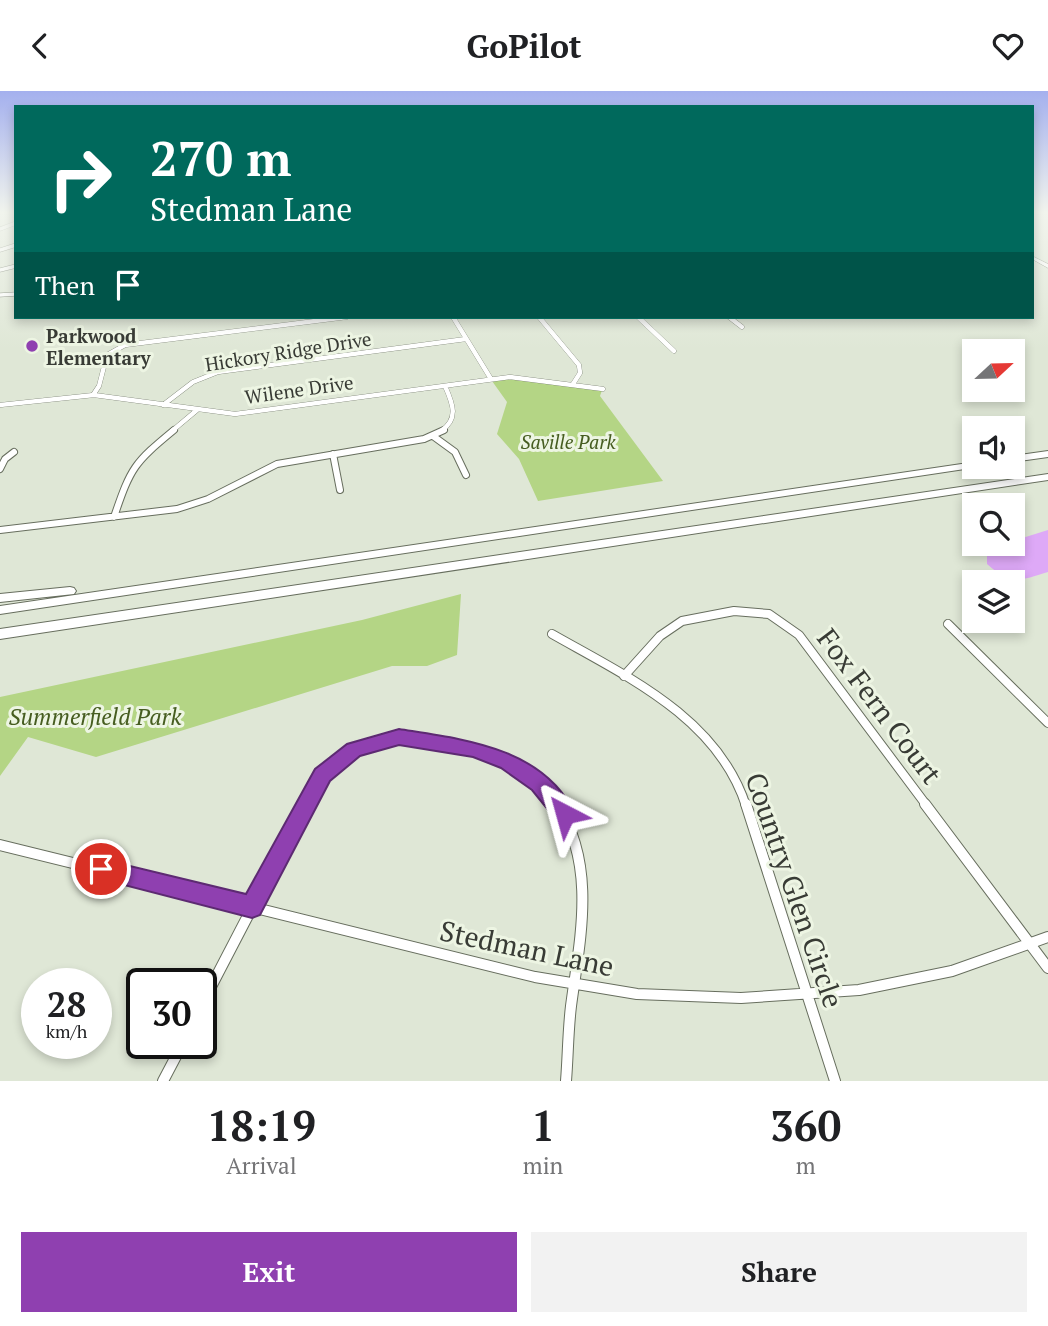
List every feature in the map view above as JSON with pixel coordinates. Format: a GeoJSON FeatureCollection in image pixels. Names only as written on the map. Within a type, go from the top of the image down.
{"type":"FeatureCollection","features":[{"type":"Feature","properties":{"kind":"highway"},"geometry":{"type":"LineString","coordinates":[[1025,457],[1048,454]]}},
{"type":"Feature","properties":{"kind":"highway"},"geometry":{"type":"LineString","coordinates":[[0,610],[962,466]]}},
{"type":"Feature","properties":{"kind":"highway"},"geometry":{"type":"LineString","coordinates":[[0,634],[1048,477]]}},
{"type":"Feature","properties":{"kind":"highway"},"geometry":{"type":"LineString","coordinates":[[0,598],[220,575]]}},
{"type":"Feature","properties":{"kind":"street"},"geometry":{"type":"LineString","coordinates":[[93,395],[99,386],[107,355],[132,343],[320,319]]}},
{"type":"Feature","properties":{"kind":"street"},"geometry":{"type":"LineString","coordinates":[[454,319],[491,379]]}},
{"type":"Feature","properties":{"kind":"street"},"geometry":{"type":"LineString","coordinates":[[541,319],[579,365],[580,373],[573,384]]}},
{"type":"Feature","properties":{"kind":"street"},"geometry":{"type":"LineString","coordinates":[[640,319],[674,351]]}},
{"type":"Feature","properties":{"kind":"street"},"geometry":{"type":"LineString","coordinates":[[731,319],[741,327]]}},
{"type":"Feature","properties":{"kind":"street","name":"Hickory Ridge Drive"},"geometry":{"type":"LineString","coordinates":[[163,405],[193,381],[218,372],[466,339]]}},
{"type":"Feature","properties":{"kind":"street","name":"Wilene Drive"},"geometry":{"type":"LineString","coordinates":[[0,405],[93,395],[240,414],[491,379],[527,377],[603,389]]}},
{"type":"Feature","properties":{"kind":"street"},"geometry":{"type":"LineString","coordinates":[[0,530],[187,507],[265,468],[433,436],[449,426],[456,415],[455,406],[445,386]]}},
{"type":"Feature","properties":{"kind":"street"},"geometry":{"type":"LineString","coordinates":[[114,517],[127,478],[137,461],[197,410]]}},
{"type":"Feature","properties":{"kind":"street"},"geometry":{"type":"LineString","coordinates":[[433,436],[455,452],[466,475]]}},
{"type":"Feature","properties":{"kind":"street"},"geometry":{"type":"LineString","coordinates":[[0,469],[5,459],[14,453]]}},
{"type":"Feature","properties":{"kind":"street"},"geometry":{"type":"LineString","coordinates":[[333,454],[340,490]]}},
{"type":"Feature","properties":{"kind":"street","name":"Fox Fern Court"},"geometry":{"type":"LineString","coordinates":[[624,676],[669,628],[684,620],[745,609],[765,613],[785,622],[799,635],[1048,968]]}},
{"type":"Feature","properties":{"kind":"street"},"geometry":{"type":"LineString","coordinates":[[948,624],[964,643],[1048,723]]}},
{"type":"Feature","properties":{"kind":"street","name":"Country Glen Circle"},"geometry":{"type":"LineString","coordinates":[[552,634],[683,713],[725,759],[743,796],[835,1081]]}},
{"type":"Feature","properties":{"kind":"street"},"geometry":{"type":"LineString","coordinates":[[217,975],[316,784],[337,761],[363,745],[399,737],[474,749],[508,762],[540,784],[565,814],[581,852],[585,893],[566,1081]]}},
{"type":"Feature","properties":{"kind":"street","name":"Stedman Lane"},"geometry":{"type":"LineString","coordinates":[[0,845],[575,985],[689,997],[809,995],[922,978],[981,962],[1048,937]]}},
{"type":"Feature","properties":{"kind":"street"},"geometry":{"type":"LineString","coordinates":[[163,1081],[175,1059]]}},
{"type":"Feature","properties":{"kind":"green space","name":"Saville Park"},"geometry":{"type":"Polygon","coordinates":[[[511,379],[602,390],[600,396],[663,481],[538,501],[519,459],[497,434],[507,402],[492,381],[511,379]]]}},
{"type":"Feature","properties":{"kind":"green space","name":"Summerfield Park"},"geometry":{"type":"Polygon","coordinates":[[[461,594],[457,655],[427,666],[392,666],[96,757],[28,737],[0,776],[0,697],[362,620],[461,594]]]}},
{"type":"Feature","properties":{"kind":"shaded area"},"geometry":{"type":"Polygon","coordinates":[[[1048,530],[1048,572],[1025,579],[1025,570],[995,570],[987,564],[987,556],[1025,556],[1025,537],[1048,530]]]}},
{"type":"Feature","properties":{"kind":"place","name":"Parkwood Elementary"},"geometry":{"type":"Point","coordinates":[32,346]}},
{"type":"Feature","properties":{"kind":"route"},"geometry":{"type":"LineString","coordinates":[[101,869],[252,907],[323,775],[337,761],[363,745],[399,737],[474,749],[508,762],[540,784],[565,814]]}}]}
